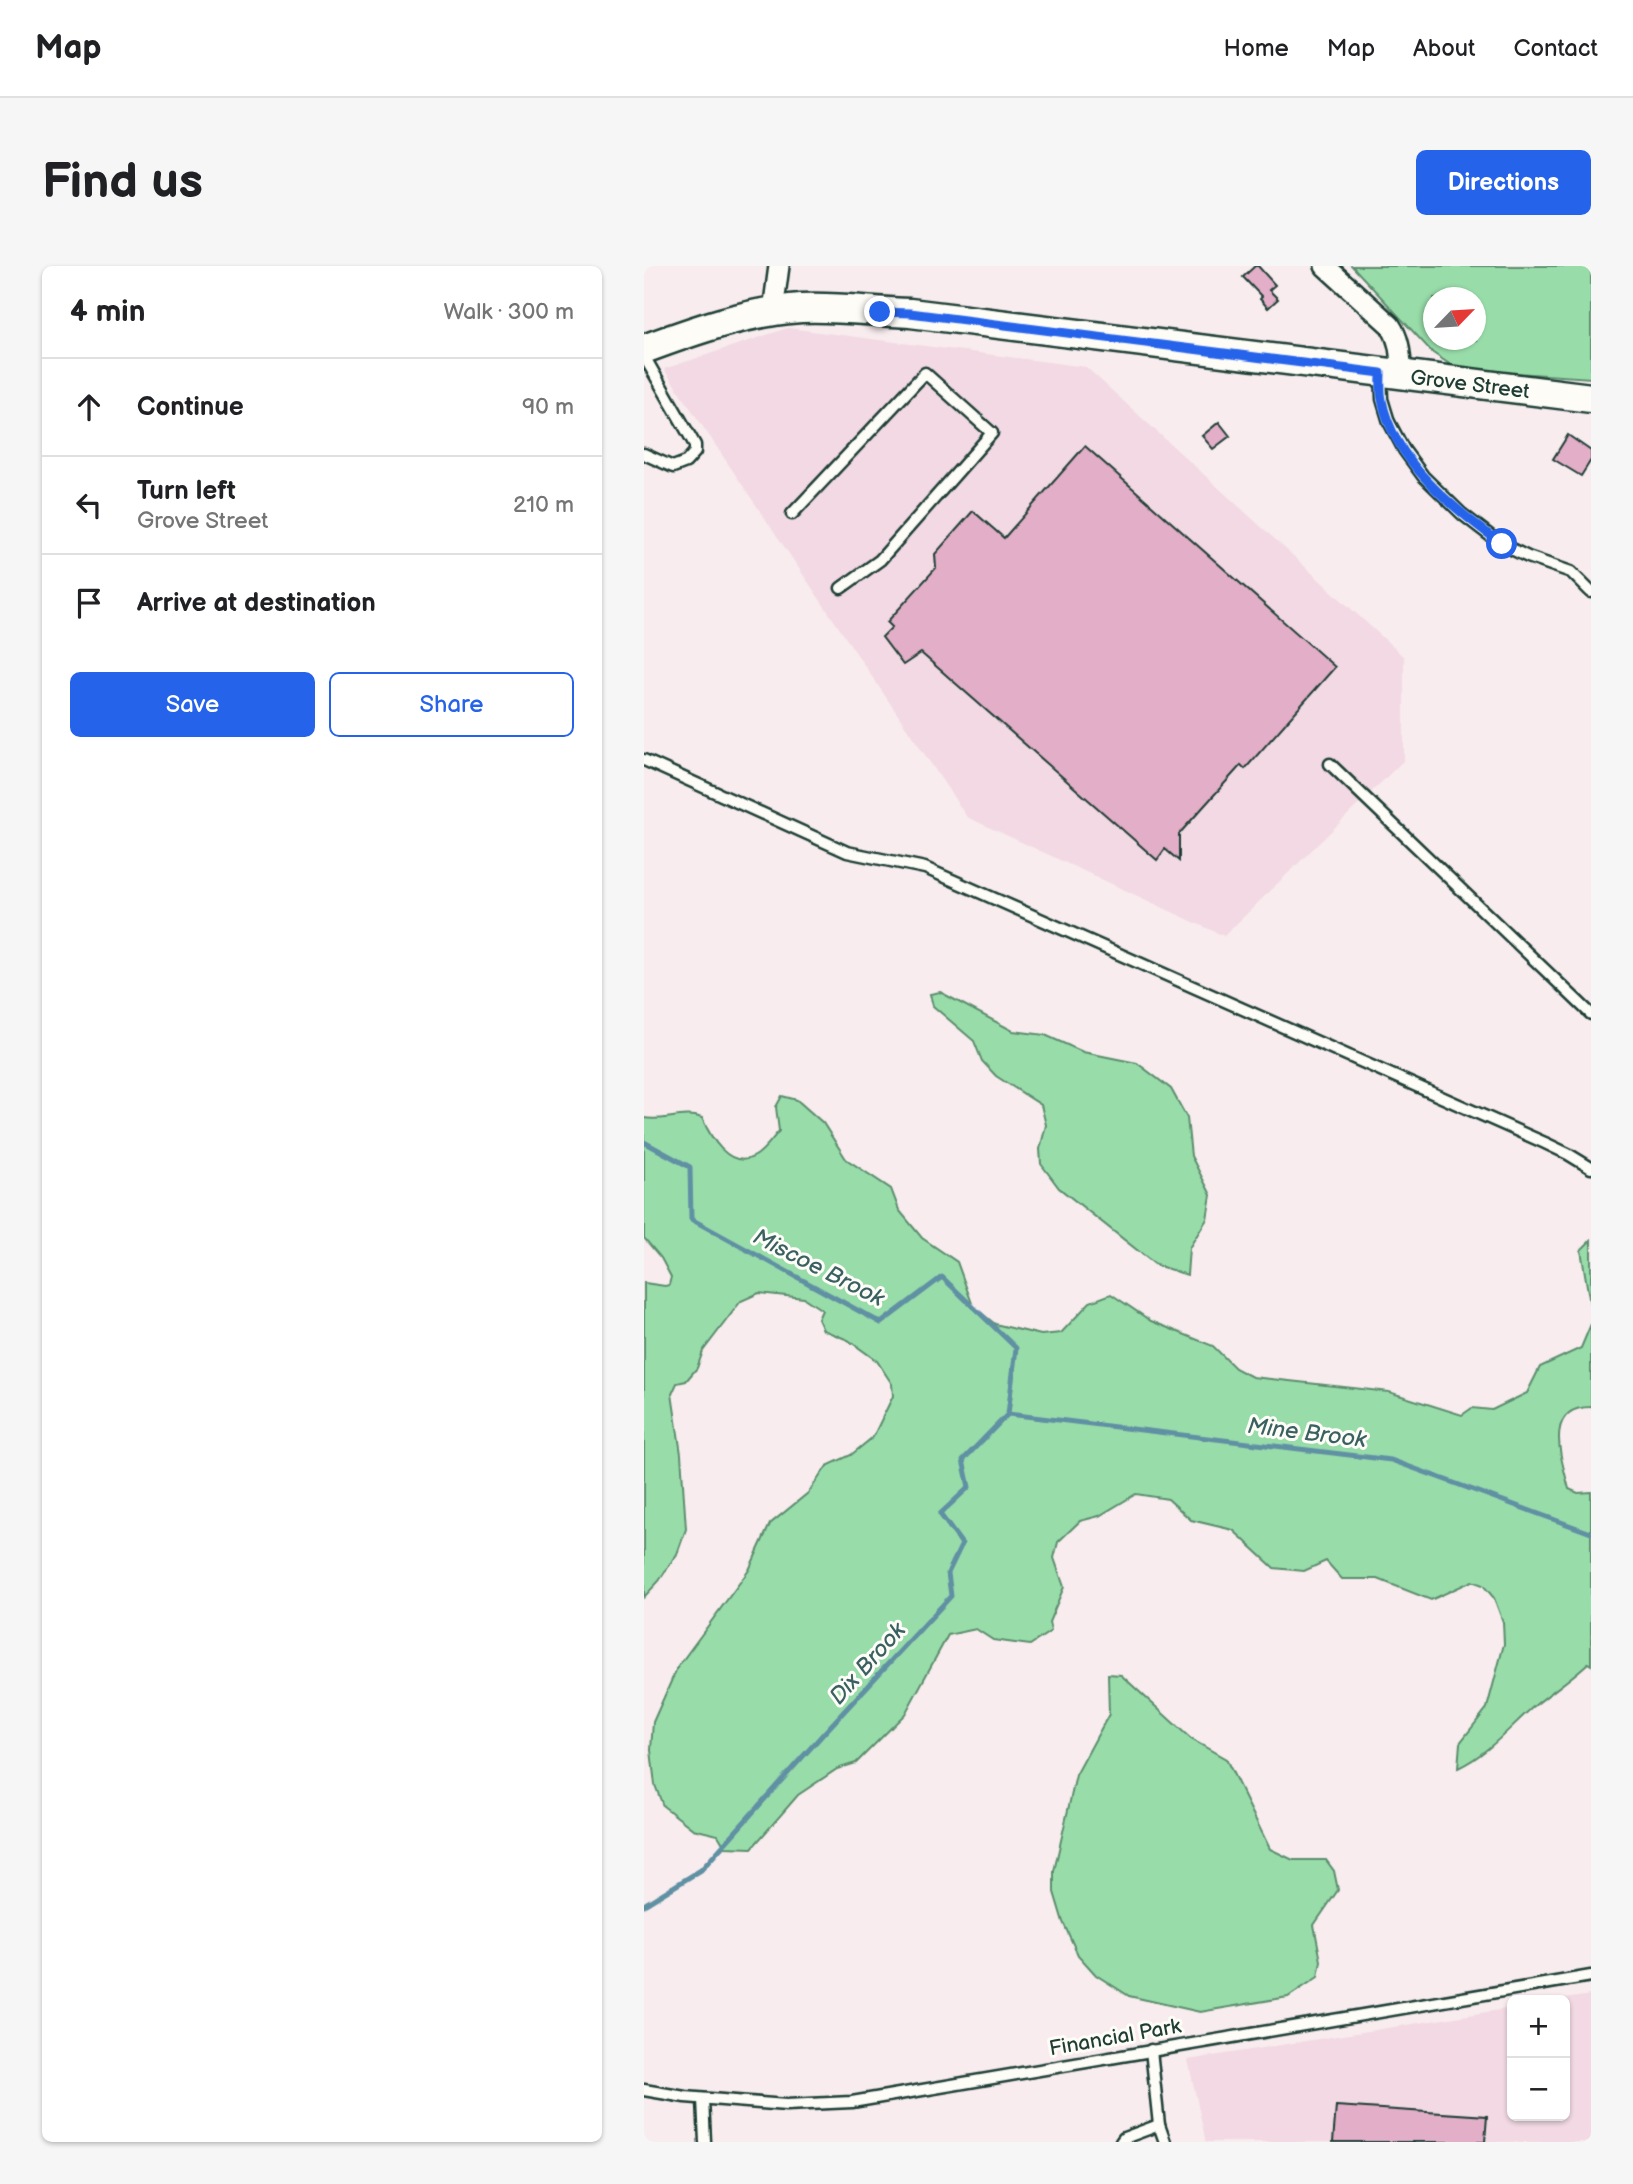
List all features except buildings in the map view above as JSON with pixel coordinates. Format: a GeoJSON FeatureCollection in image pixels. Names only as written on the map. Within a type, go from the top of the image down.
{"type":"FeatureCollection","features":[{"type":"Feature","properties":{"kind":"main road","name":"Grove Street"},"geometry":{"type":"LineString","coordinates":[[644,349],[712,325],[773,311],[831,308],[910,313],[1591,398]]}},
{"type":"Feature","properties":{"kind":"street"},"geometry":{"type":"LineString","coordinates":[[773,311],[779,266]]}},
{"type":"Feature","properties":{"kind":"street"},"geometry":{"type":"LineString","coordinates":[[1325,266],[1390,325],[1400,346],[1391,374]]}},
{"type":"Feature","properties":{"kind":"lane"},"geometry":{"type":"LineString","coordinates":[[644,356],[695,445],[695,452],[686,462],[673,467],[644,454]]}},
{"type":"Feature","properties":{"kind":"lane"},"geometry":{"type":"LineString","coordinates":[[792,514],[925,373],[992,433],[880,560],[841,588]]}},
{"type":"Feature","properties":{"kind":"lane"},"geometry":{"type":"LineString","coordinates":[[1391,374],[1382,399],[1389,422],[1404,450],[1423,476],[1462,514],[1502,544],[1528,557],[1571,572],[1591,592]]}},
{"type":"Feature","properties":{"kind":"lane"},"geometry":{"type":"LineString","coordinates":[[644,760],[847,852],[925,868],[1545,1143],[1591,1168]]}},
{"type":"Feature","properties":{"kind":"lane"},"geometry":{"type":"LineString","coordinates":[[1331,764],[1591,1014]]}},
{"type":"Feature","properties":{"kind":"lane","name":"Financial Park"},"geometry":{"type":"LineString","coordinates":[[644,2090],[703,2099],[786,2105],[835,2104],[1591,1976]]}},
{"type":"Feature","properties":{"kind":"lane"},"geometry":{"type":"LineString","coordinates":[[1151,2050],[1160,2125],[1165,2142]]}},
{"type":"Feature","properties":{"kind":"lane"},"geometry":{"type":"LineString","coordinates":[[703,2099],[705,2142]]}},
{"type":"Feature","properties":{"kind":"lane"},"geometry":{"type":"LineString","coordinates":[[1121,2142],[1132,2134],[1160,2125]]}},
{"type":"Feature","properties":{"kind":"shaded area"},"geometry":{"type":"Polygon","coordinates":[[[788,328],[1086,367],[1404,657],[1404,760],[1224,936],[967,817],[664,369],[788,328]]]}},
{"type":"Feature","properties":{"kind":"shaded area"},"geometry":{"type":"Polygon","coordinates":[[[1591,1995],[1591,2142],[1206,2142],[1188,2060],[1507,2009],[1507,2121],[1570,2121],[1570,1998],[1591,1995]]]}},
{"type":"Feature","properties":{"kind":"green space"},"geometry":{"type":"Polygon","coordinates":[[[1352,266],[1591,266],[1591,378],[1457,369],[1430,350],[1486,350],[1486,287],[1423,287],[1423,342],[1352,266]]]}},
{"type":"Feature","properties":{"kind":"green space"},"geometry":{"type":"Polygon","coordinates":[[[940,992],[1013,1031],[1045,1035],[1083,1052],[1137,1063],[1171,1089],[1187,1118],[1191,1156],[1211,1195],[1207,1219],[1189,1248],[1187,1275],[1156,1265],[1059,1188],[1041,1164],[1040,1149],[1046,1125],[1041,1105],[996,1076],[982,1061],[974,1041],[933,1006],[930,994],[940,992]]]}},
{"type":"Feature","properties":{"kind":"green space"},"geometry":{"type":"Polygon","coordinates":[[[782,1096],[797,1100],[823,1123],[846,1159],[891,1189],[899,1210],[922,1238],[957,1262],[973,1306],[995,1324],[1041,1335],[1061,1333],[1090,1302],[1111,1294],[1151,1321],[1213,1346],[1235,1368],[1252,1377],[1389,1392],[1462,1415],[1472,1408],[1492,1410],[1527,1393],[1540,1367],[1581,1348],[1591,1324],[1591,1407],[1576,1409],[1566,1416],[1559,1437],[1569,1489],[1578,1493],[1591,1492],[1591,1665],[1588,1663],[1533,1707],[1488,1749],[1458,1768],[1460,1743],[1487,1708],[1504,1644],[1503,1622],[1494,1598],[1483,1585],[1472,1581],[1431,1600],[1378,1579],[1342,1579],[1326,1561],[1304,1571],[1274,1568],[1233,1530],[1191,1520],[1168,1499],[1136,1494],[1099,1516],[1080,1521],[1058,1542],[1054,1558],[1064,1587],[1049,1622],[1051,1631],[1030,1645],[993,1640],[976,1629],[948,1635],[905,1714],[856,1763],[837,1769],[798,1795],[752,1848],[725,1847],[718,1835],[693,1829],[663,1806],[655,1785],[651,1750],[653,1722],[677,1668],[749,1570],[770,1524],[808,1493],[827,1466],[851,1455],[873,1437],[893,1396],[892,1384],[877,1361],[848,1340],[823,1330],[818,1319],[822,1310],[804,1298],[759,1293],[741,1301],[703,1351],[697,1368],[686,1381],[677,1383],[672,1394],[681,1454],[686,1529],[677,1554],[659,1581],[644,1597],[644,1283],[665,1286],[669,1285],[671,1277],[661,1258],[644,1238],[644,1118],[702,1118],[722,1149],[737,1159],[746,1159],[762,1151],[779,1131],[776,1107],[782,1096]]]}},
{"type":"Feature","properties":{"kind":"green space"},"geometry":{"type":"Polygon","coordinates":[[[1591,1240],[1591,1310],[1581,1250],[1591,1240]]]}},
{"type":"Feature","properties":{"kind":"green space"},"geometry":{"type":"Polygon","coordinates":[[[1108,1674],[1121,1675],[1191,1739],[1226,1759],[1270,1849],[1293,1860],[1326,1860],[1334,1871],[1338,1890],[1314,1925],[1321,1961],[1318,1977],[1288,1997],[1200,2012],[1129,1996],[1096,1975],[1078,1955],[1063,1922],[1054,1892],[1054,1871],[1076,1775],[1109,1714],[1108,1674]]]}},
{"type":"Feature","properties":{"kind":"waterway","name":"Miscoe Brook"},"geometry":{"type":"LineString","coordinates":[[644,1142],[690,1167],[691,1219],[881,1323],[942,1277],[1016,1348],[1008,1414]]}},
{"type":"Feature","properties":{"kind":"waterway","name":"Mine Brook"},"geometry":{"type":"LineString","coordinates":[[1008,1414],[1391,1460],[1591,1533]]}},
{"type":"Feature","properties":{"kind":"waterway","name":"Dix Brook"},"geometry":{"type":"LineString","coordinates":[[644,1905],[701,1870],[951,1596],[948,1573],[962,1544],[940,1514],[969,1487],[963,1460],[1008,1414]]}},
{"type":"Feature","properties":{"kind":"route"},"geometry":{"type":"LineString","coordinates":[[880,312],[910,313],[1381,373],[1382,399],[1389,422],[1404,450],[1423,476],[1462,514],[1502,544]]}}]}
